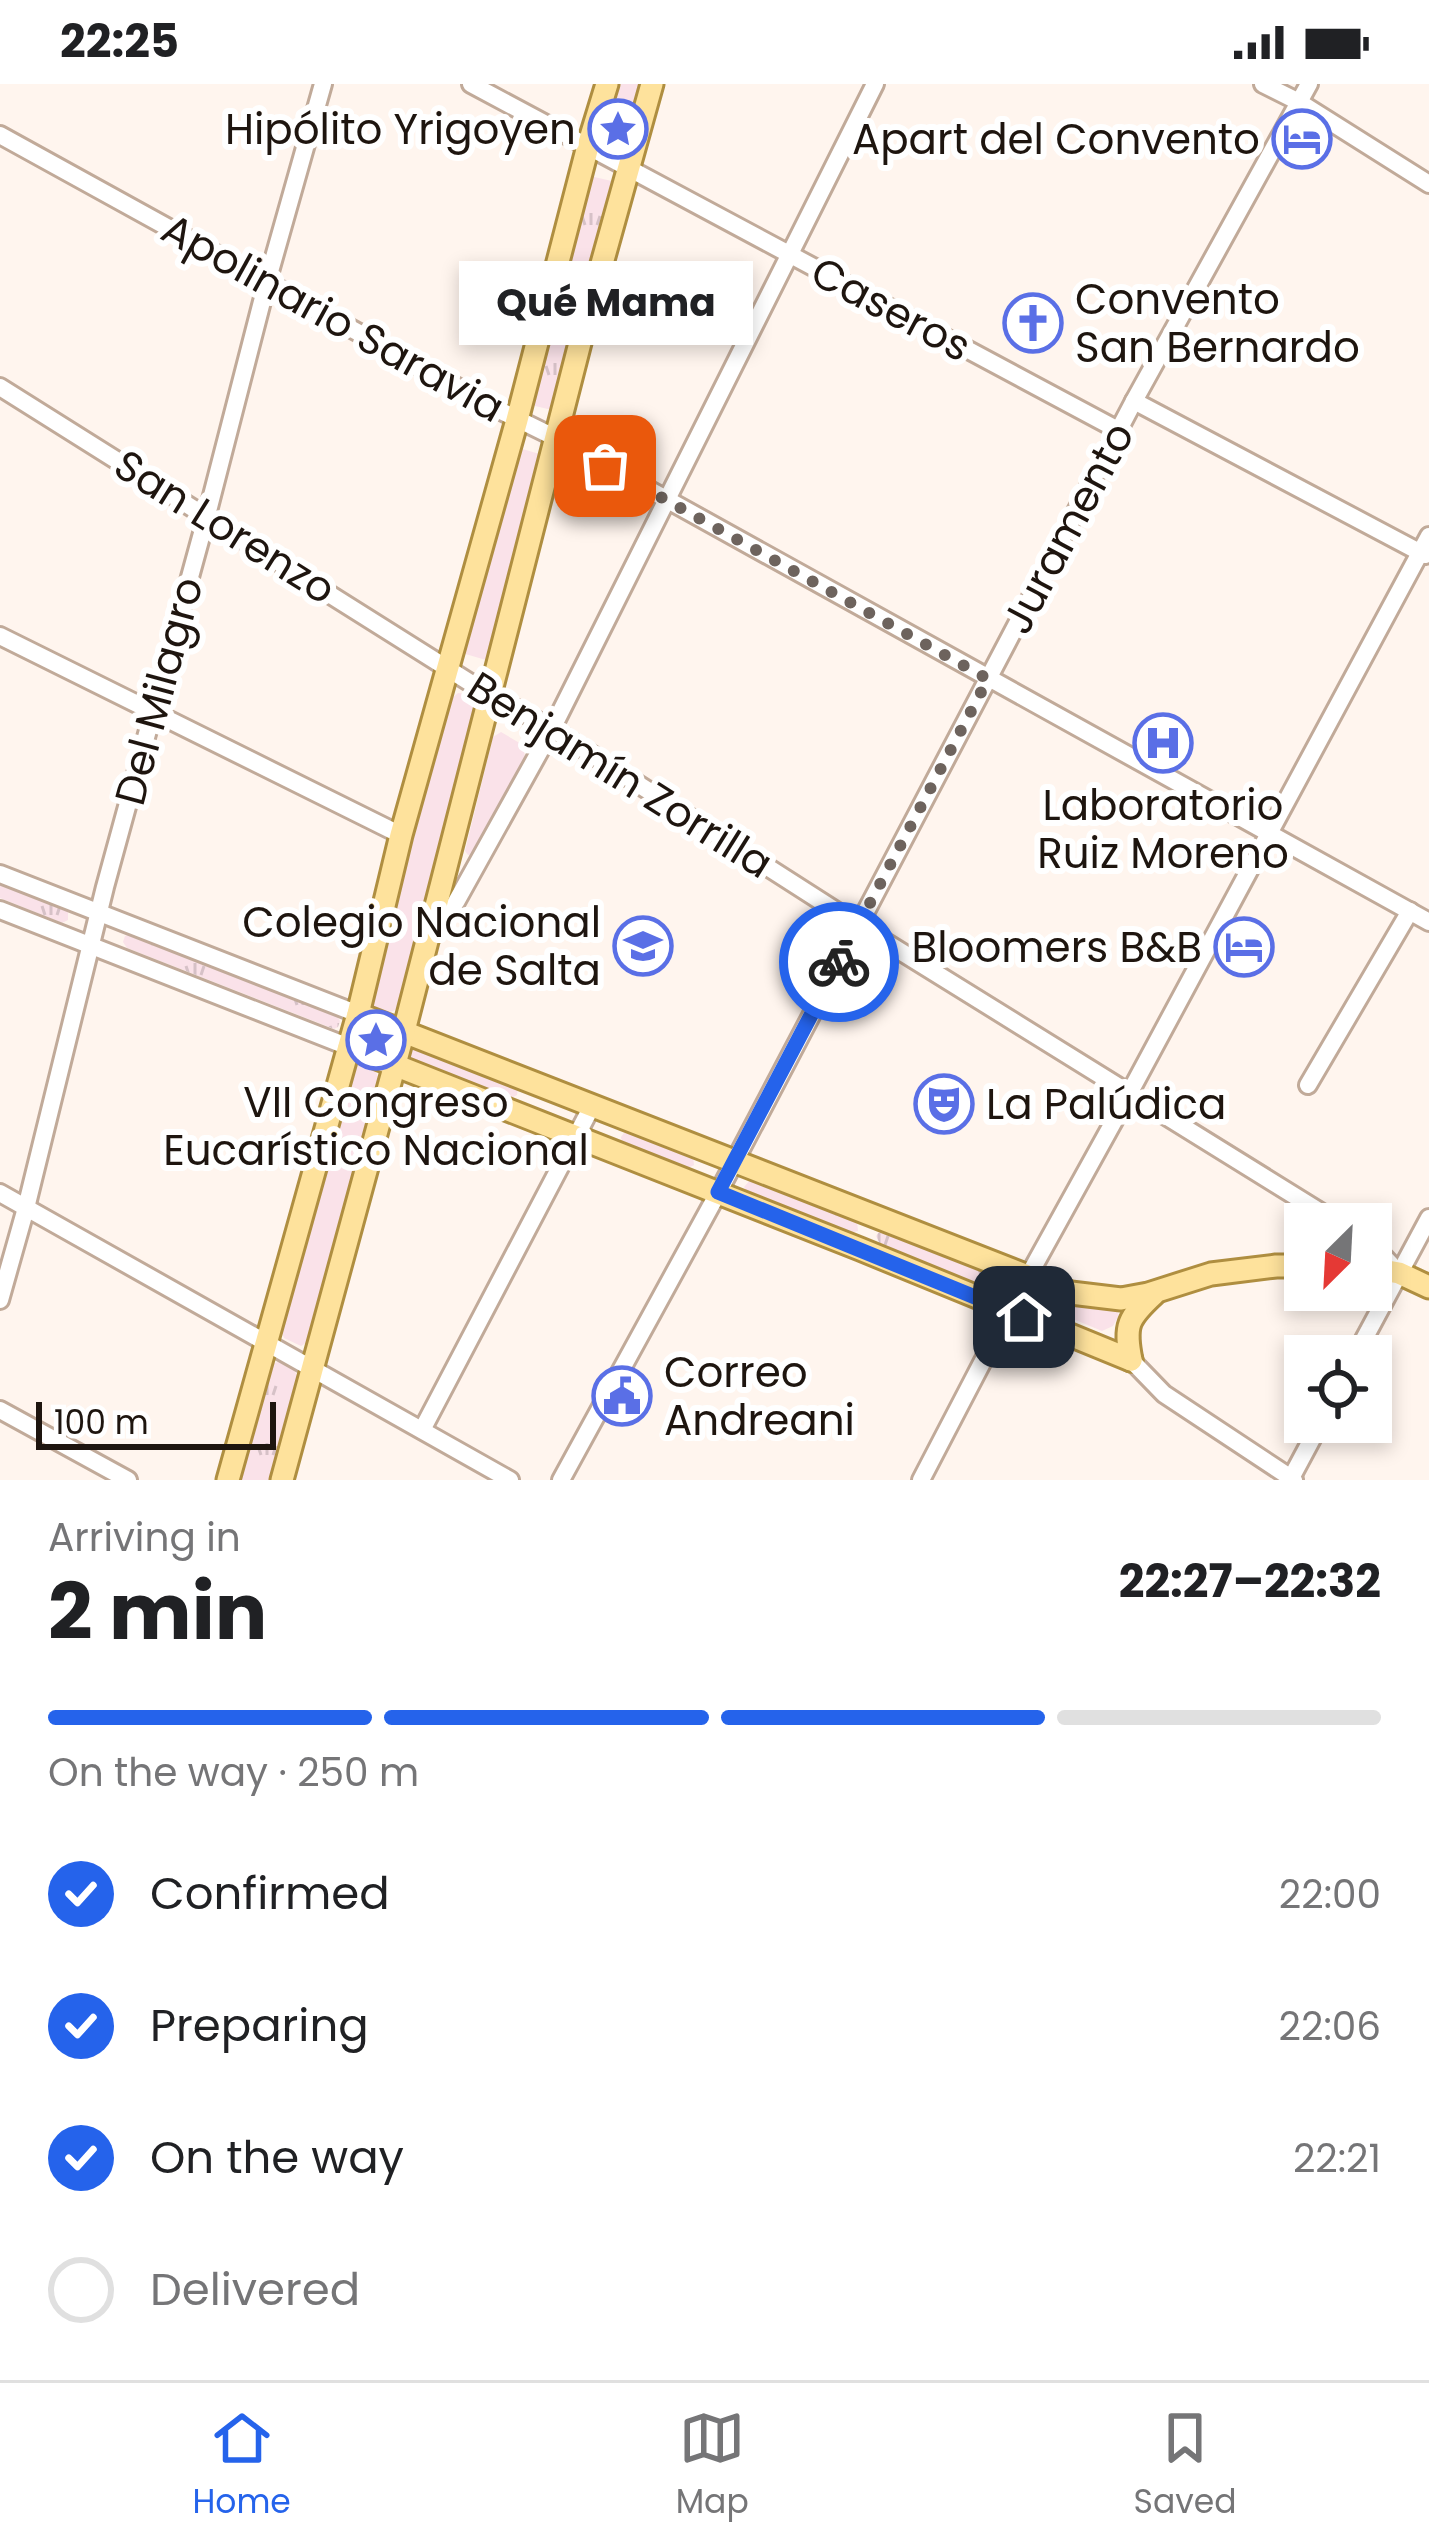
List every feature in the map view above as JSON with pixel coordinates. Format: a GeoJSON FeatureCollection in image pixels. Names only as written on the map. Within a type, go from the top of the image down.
{"type":"FeatureCollection","features":[{"type":"Feature","properties":{"kind":"main road"},"geometry":{"type":"LineString","coordinates":[[228,1480],[607,84]]}},
{"type":"Feature","properties":{"kind":"main road"},"geometry":{"type":"LineString","coordinates":[[282,1480],[652,84]]}},
{"type":"Feature","properties":{"kind":"main road"},"geometry":{"type":"LineString","coordinates":[[358,1014],[1071,1293],[1121,1299],[1211,1274],[1284,1266]]}},
{"type":"Feature","properties":{"kind":"main road"},"geometry":{"type":"LineString","coordinates":[[349,1047],[1131,1360]]}},
{"type":"Feature","properties":{"kind":"main road"},"geometry":{"type":"LineString","coordinates":[[860,1250],[874,1215]]}},
{"type":"Feature","properties":{"kind":"main road"},"geometry":{"type":"LineString","coordinates":[[1392,1272],[1429,1288]]}},
{"type":"Feature","properties":{"kind":"main road"},"geometry":{"type":"LineString","coordinates":[[1131,1360],[1126,1331],[1130,1320],[1159,1289]]}},
{"type":"Feature","properties":{"kind":"street","name":"Del Milagro"},"geometry":{"type":"LineString","coordinates":[[0,1300],[266,282],[323,84]]}},
{"type":"Feature","properties":{"kind":"street","name":"Caseros"},"geometry":{"type":"LineString","coordinates":[[471,84],[1118,430]]}},
{"type":"Feature","properties":{"kind":"street"},"geometry":{"type":"LineString","coordinates":[[426,944],[456,902],[552,728],[875,84]]}},
{"type":"Feature","properties":{"kind":"street"},"geometry":{"type":"LineString","coordinates":[[1263,84],[1300,102],[1429,184]]}},
{"type":"Feature","properties":{"kind":"street","name":"Juramento"},"geometry":{"type":"LineString","coordinates":[[560,1480],[718,1192],[1118,430],[1309,84]]}},
{"type":"Feature","properties":{"kind":"street","name":"Apolinario Saravia"},"geometry":{"type":"LineString","coordinates":[[0,135],[1429,922]]}},
{"type":"Feature","properties":{"kind":"street","name":"San Lorenzo"},"geometry":{"type":"LineString","coordinates":[[0,388],[449,668]]}},
{"type":"Feature","properties":{"kind":"street"},"geometry":{"type":"LineString","coordinates":[[921,1480],[1009,1310],[1426,548],[1134,401]]}},
{"type":"Feature","properties":{"kind":"street"},"geometry":{"type":"LineString","coordinates":[[0,636],[401,835]]}},
{"type":"Feature","properties":{"kind":"street","name":"Benjamín Zorrilla"},"geometry":{"type":"LineString","coordinates":[[449,668],[552,728],[858,925],[1307,1203]]}},
{"type":"Feature","properties":{"kind":"street"},"geometry":{"type":"LineString","coordinates":[[0,874],[358,1014]]}},
{"type":"Feature","properties":{"kind":"street"},"geometry":{"type":"LineString","coordinates":[[0,910],[349,1047]]}},
{"type":"Feature","properties":{"kind":"street"},"geometry":{"type":"LineString","coordinates":[[1308,1085],[1410,911]]}},
{"type":"Feature","properties":{"kind":"street"},"geometry":{"type":"LineString","coordinates":[[422,1430],[592,1106]]}},
{"type":"Feature","properties":{"kind":"street"},"geometry":{"type":"LineString","coordinates":[[0,1193],[510,1480]]}},
{"type":"Feature","properties":{"kind":"street"},"geometry":{"type":"LineString","coordinates":[[1366,1335],[1429,1218]]}},
{"type":"Feature","properties":{"kind":"street"},"geometry":{"type":"LineString","coordinates":[[1392,1265],[1400,1273]]}},
{"type":"Feature","properties":{"kind":"street"},"geometry":{"type":"LineString","coordinates":[[1131,1360],[1164,1394],[1292,1479],[1310,1443]]}},
{"type":"Feature","properties":{"kind":"street"},"geometry":{"type":"LineString","coordinates":[[0,1410],[128,1480]]}},
{"type":"Feature","properties":{"kind":"green space"},"geometry":{"type":"Polygon","coordinates":[[[617,84],[640,84],[620,144],[604,137],[617,84]]]}},
{"type":"Feature","properties":{"kind":"green space"},"geometry":{"type":"Polygon","coordinates":[[[590,176],[616,182],[556,411],[531,405],[590,176]]]}},
{"type":"Feature","properties":{"kind":"green space"},"geometry":{"type":"Polygon","coordinates":[[[519,448],[543,455],[486,660],[462,653],[519,448]]]}},
{"type":"Feature","properties":{"kind":"green space"},"geometry":{"type":"Polygon","coordinates":[[[458,693],[470,696],[477,707],[401,1004],[383,1012],[371,999],[451,699],[458,693]]]}},
{"type":"Feature","properties":{"kind":"green space"},"geometry":{"type":"Polygon","coordinates":[[[501,732],[523,745],[525,757],[474,854],[468,855],[465,851],[493,737],[501,732]]]}},
{"type":"Feature","properties":{"kind":"green space"},"geometry":{"type":"Polygon","coordinates":[[[0,883],[68,910],[68,920],[62,923],[0,898],[0,883]]]}},
{"type":"Feature","properties":{"kind":"green space"},"geometry":{"type":"Polygon","coordinates":[[[131,934],[337,1016],[338,1027],[127,948],[123,942],[131,934]]]}},
{"type":"Feature","properties":{"kind":"green space"},"geometry":{"type":"Polygon","coordinates":[[[410,1045],[514,1086],[517,1095],[507,1100],[405,1059],[410,1045]]]}},
{"type":"Feature","properties":{"kind":"green space"},"geometry":{"type":"Polygon","coordinates":[[[359,1065],[375,1071],[380,1080],[311,1340],[301,1346],[284,1338],[281,1330],[352,1069],[359,1065]]]}},
{"type":"Feature","properties":{"kind":"green space"},"geometry":{"type":"Polygon","coordinates":[[[624,1133],[693,1156],[694,1165],[686,1169],[622,1144],[624,1133]]]}},
{"type":"Feature","properties":{"kind":"green space"},"geometry":{"type":"Polygon","coordinates":[[[751,1179],[857,1220],[858,1231],[850,1233],[748,1193],[744,1187],[751,1179]]]}},
{"type":"Feature","properties":{"kind":"green space"},"geometry":{"type":"Polygon","coordinates":[[[885,1230],[981,1268],[987,1277],[977,1283],[880,1244],[876,1236],[885,1230]]]}},
{"type":"Feature","properties":{"kind":"green space"},"geometry":{"type":"Polygon","coordinates":[[[1047,1300],[1115,1308],[1119,1315],[1113,1326],[1102,1331],[1044,1307],[1047,1300]]]}},
{"type":"Feature","properties":{"kind":"green space"},"geometry":{"type":"Polygon","coordinates":[[[271,1364],[291,1366],[299,1378],[273,1480],[240,1480],[271,1364]]]}},
{"type":"Feature","properties":{"kind":"way so far"},"geometry":{"type":"LineString","coordinates":[[605,466],[988,679],[839,962]]}},
{"type":"Feature","properties":{"kind":"place","name":"Hipólito Yrigoyen"},"geometry":{"type":"Point","coordinates":[618,129]}},
{"type":"Feature","properties":{"kind":"place","name":"Apart del Convento"},"geometry":{"type":"Point","coordinates":[1302,139]}},
{"type":"Feature","properties":{"kind":"place","name":"Convento San Bernardo"},"geometry":{"type":"Point","coordinates":[1033,323]}},
{"type":"Feature","properties":{"kind":"place","name":"Qué Mama"},"geometry":{"type":"Point","coordinates":[605,466]}},
{"type":"Feature","properties":{"kind":"place","name":"Laboratorio Ruiz Moreno"},"geometry":{"type":"Point","coordinates":[1163,743]}},
{"type":"Feature","properties":{"kind":"place","name":"Colegio Nacional de Salta"},"geometry":{"type":"Point","coordinates":[643,946]}},
{"type":"Feature","properties":{"kind":"place","name":"Bloomers B&B"},"geometry":{"type":"Point","coordinates":[1244,947]}},
{"type":"Feature","properties":{"kind":"place","name":"VII Congreso Eucarístico Nacional"},"geometry":{"type":"Point","coordinates":[376,1040]}},
{"type":"Feature","properties":{"kind":"place","name":"La Palúdica"},"geometry":{"type":"Point","coordinates":[944,1104]}},
{"type":"Feature","properties":{"kind":"place","name":"Correo Andreani"},"geometry":{"type":"Point","coordinates":[622,1396]}},
{"type":"Feature","properties":{"kind":"route"},"geometry":{"type":"LineString","coordinates":[[839,962],[718,1192],[1024,1317]]}}]}
